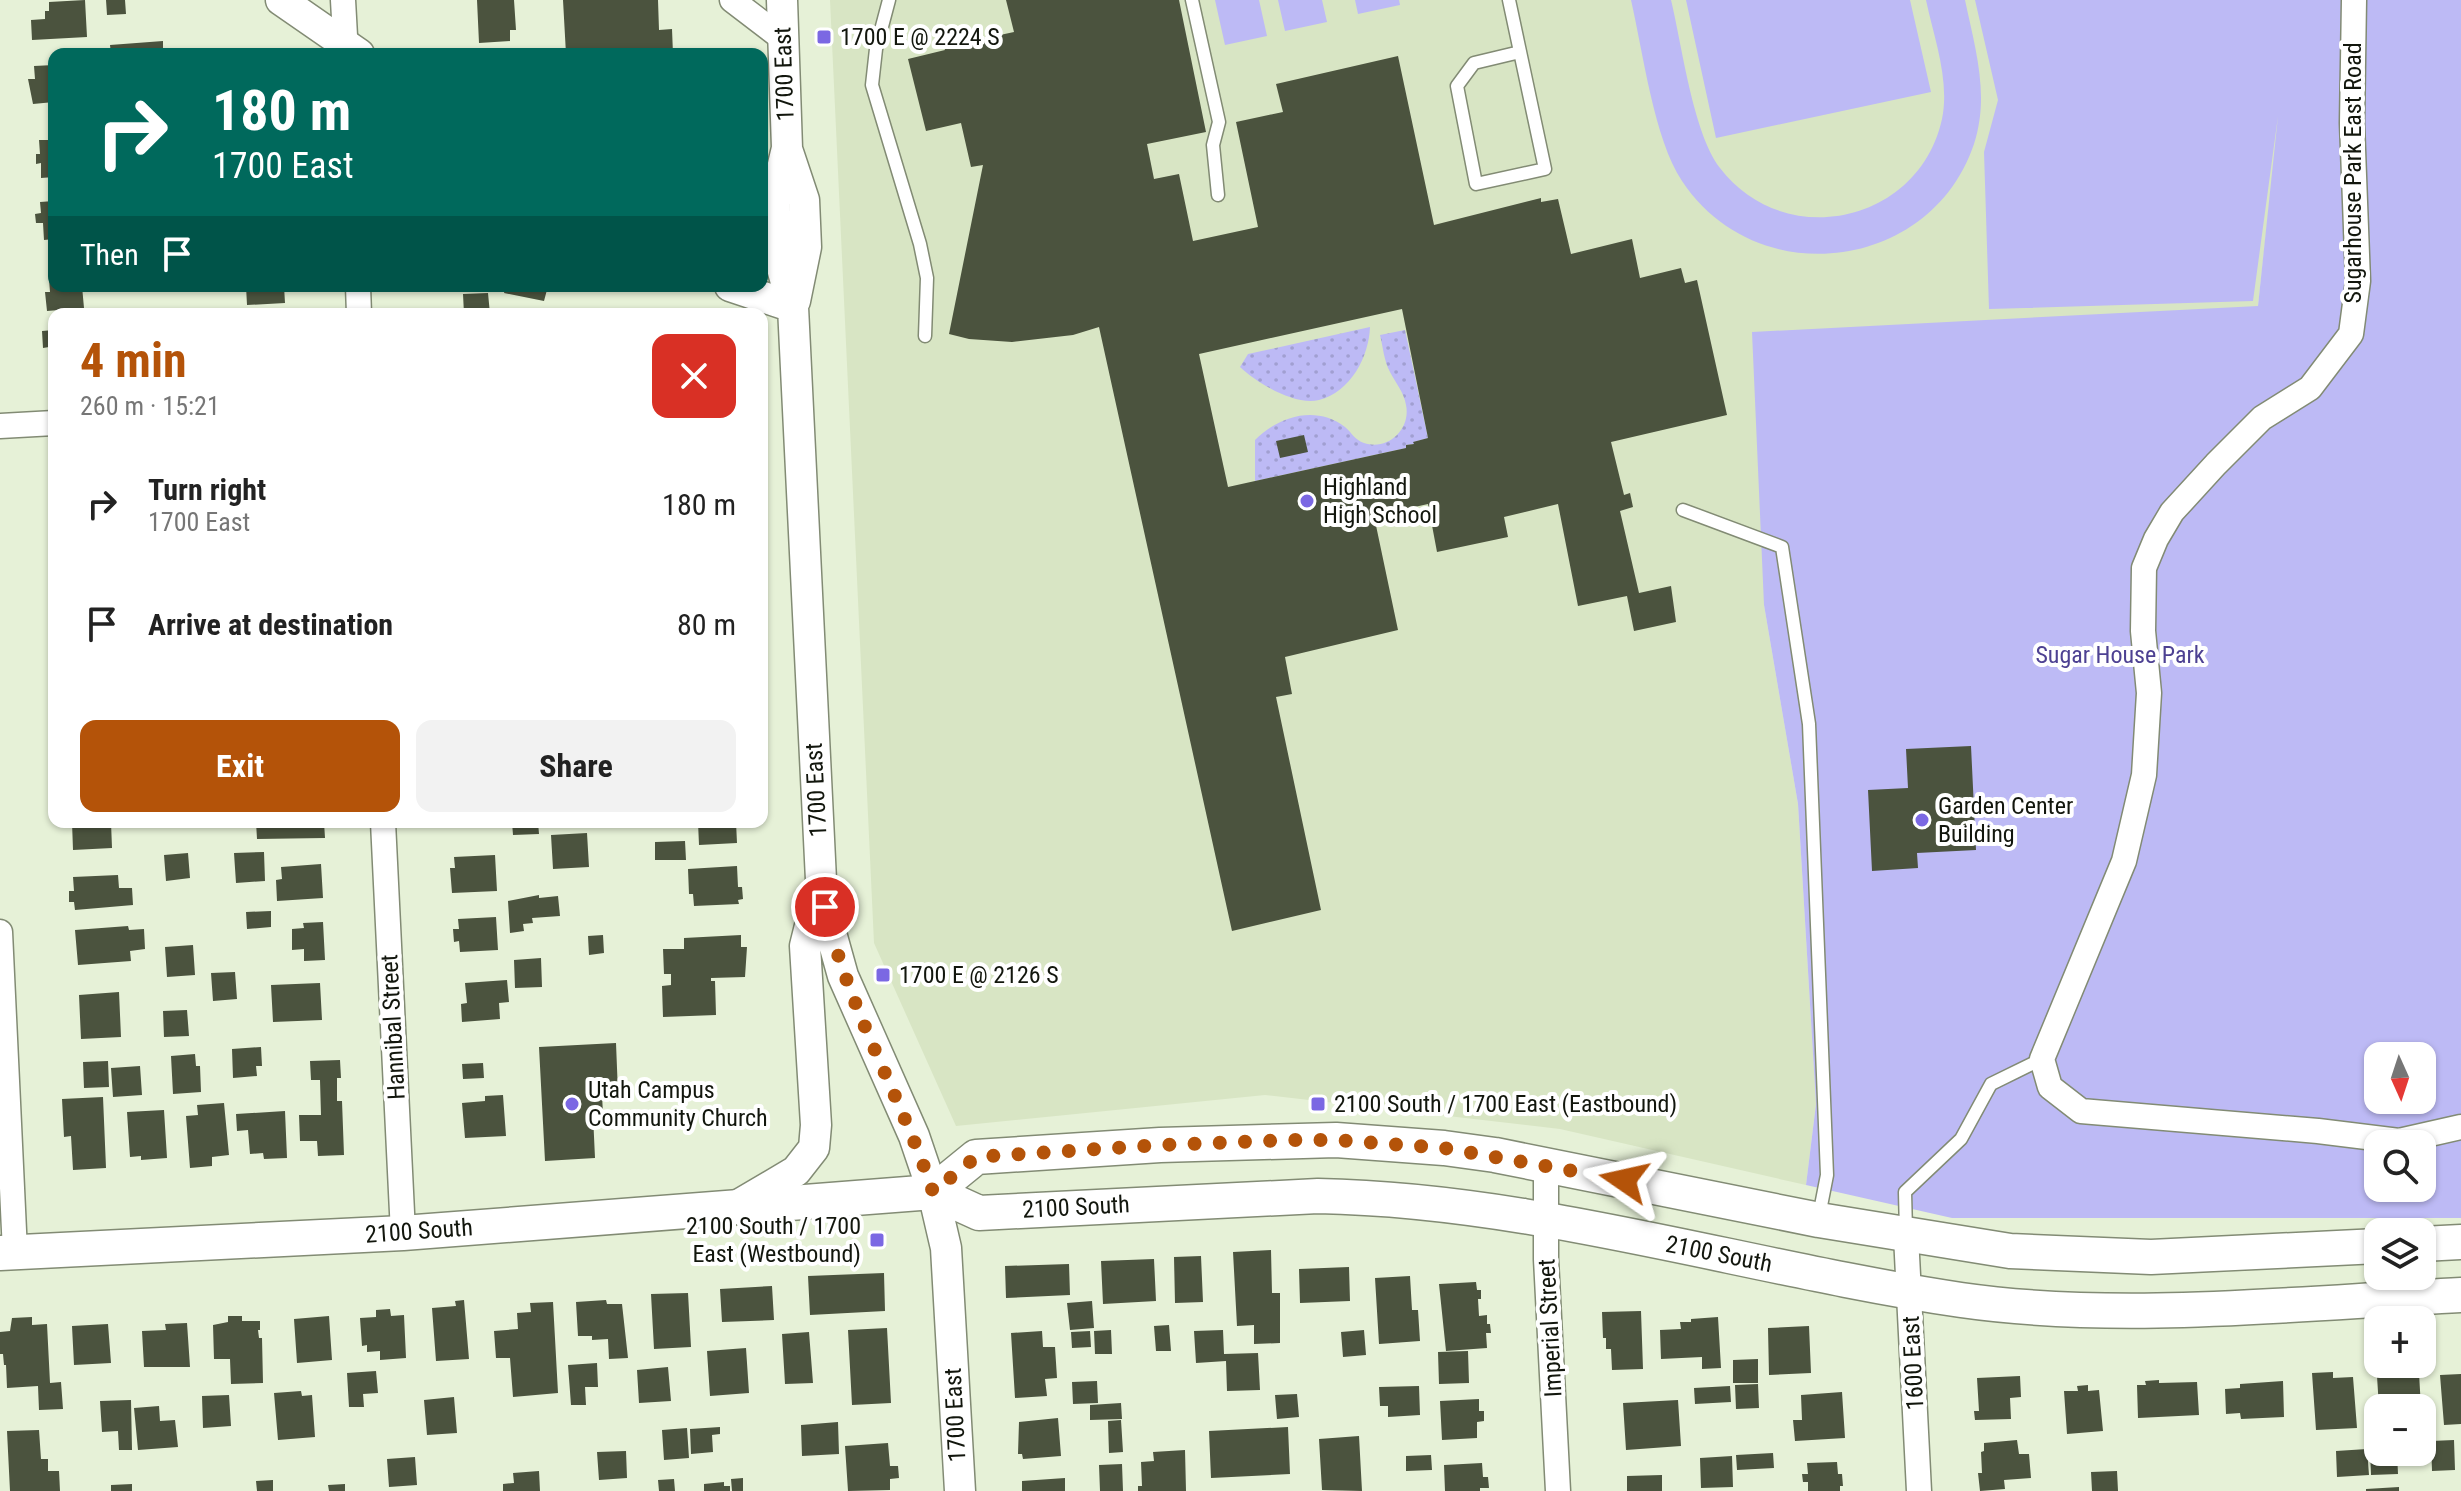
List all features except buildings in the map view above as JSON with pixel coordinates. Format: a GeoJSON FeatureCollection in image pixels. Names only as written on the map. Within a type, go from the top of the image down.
{"type":"FeatureCollection","features":[{"type":"Feature","properties":{"kind":"main road"},"geometry":{"type":"LineString","coordinates":[[933,1192],[976,1157],[1160,1145],[1349,1141],[1444,1148],[1546,1164],[1819,1220],[2010,1251],[2151,1257],[2364,1247]]}},
{"type":"Feature","properties":{"kind":"main road","name":"2100 South"},"geometry":{"type":"LineString","coordinates":[[8,1252],[403,1233],[933,1192],[979,1213],[1318,1196],[1421,1201],[1545,1221],[1909,1291],[2018,1306],[2122,1311],[2461,1295]]}},
{"type":"Feature","properties":{"kind":"main road"},"geometry":{"type":"LineString","coordinates":[[2436,1243],[2461,1242]]}},
{"type":"Feature","properties":{"kind":"street"},"geometry":{"type":"LineString","coordinates":[[281,0],[346,48]]}},
{"type":"Feature","properties":{"kind":"street"},"geometry":{"type":"LineString","coordinates":[[343,0],[350,48]]}},
{"type":"Feature","properties":{"kind":"street"},"geometry":{"type":"LineString","coordinates":[[732,0],[783,39]]}},
{"type":"Feature","properties":{"kind":"street","name":"1700 East"},"geometry":{"type":"LineString","coordinates":[[782,0],[787,148],[774,202],[776,247],[793,307],[821,880],[843,976],[914,1136],[933,1192],[946,1248],[960,1491]]}},
{"type":"Feature","properties":{"kind":"street","name":"Sugarhouse Park East Road"},"geometry":{"type":"LineString","coordinates":[[2042,1059],[2124,861],[2144,775],[2149,693],[2143,631],[2144,568],[2156,539],[2172,512],[2216,464],[2262,418],[2310,388],[2351,334],[2358,281],[2352,123],[2354,0]]}},
{"type":"Feature","properties":{"kind":"street"},"geometry":{"type":"LineString","coordinates":[[748,292],[793,307]]}},
{"type":"Feature","properties":{"kind":"street"},"geometry":{"type":"LineString","coordinates":[[0,426],[48,423]]}},
{"type":"Feature","properties":{"kind":"street","name":"Hannibal Street"},"geometry":{"type":"LineString","coordinates":[[383,828],[403,1233]]}},
{"type":"Feature","properties":{"kind":"street"},"geometry":{"type":"LineString","coordinates":[[734,1208],[796,1171],[814,1148],[816,1125],[805,946],[821,880]]}},
{"type":"Feature","properties":{"kind":"street"},"geometry":{"type":"LineString","coordinates":[[0,932],[8,1252]]}},
{"type":"Feature","properties":{"kind":"street"},"geometry":{"type":"LineString","coordinates":[[2042,1059],[2050,1087],[2081,1111],[2399,1141],[2461,1127]]}},
{"type":"Feature","properties":{"kind":"street","name":"Imperial Street"},"geometry":{"type":"LineString","coordinates":[[1546,1164],[1545,1221],[1558,1491]]}},
{"type":"Feature","properties":{"kind":"street","name":"1600 East"},"geometry":{"type":"LineString","coordinates":[[1906,1236],[1919,1491]]}},
{"type":"Feature","properties":{"kind":"lane"},"geometry":{"type":"LineString","coordinates":[[889,0],[876,49],[872,85],[920,244],[927,278],[925,336]]}},
{"type":"Feature","properties":{"kind":"lane"},"geometry":{"type":"LineString","coordinates":[[1192,0],[1219,122],[1213,145],[1218,195]]}},
{"type":"Feature","properties":{"kind":"lane"},"geometry":{"type":"LineString","coordinates":[[1509,0],[1545,169],[1476,184],[1457,86],[1474,63],[1520,52]]}},
{"type":"Feature","properties":{"kind":"lane"},"geometry":{"type":"LineString","coordinates":[[1683,510],[1782,547],[1809,724],[1827,1175],[1819,1220]]}},
{"type":"Feature","properties":{"kind":"lane"},"geometry":{"type":"LineString","coordinates":[[1906,1236],[1905,1192],[1961,1139],[1991,1084],[2042,1059]]}},
{"type":"Feature","properties":{"kind":"shaded area","name":"Highland High School"},"geometry":{"type":"Polygon","coordinates":[[[830,0],[2292,0],[2258,306],[1764,605],[1798,804],[1816,1104],[1806,1185],[1560,1129],[1265,1095],[956,1126],[874,943],[830,0]]]}},
{"type":"Feature","properties":{"kind":"green space"},"geometry":{"type":"Polygon","coordinates":[[[1215,0],[1259,0],[1267,36],[1225,45],[1215,0]]]}},
{"type":"Feature","properties":{"kind":"green space"},"geometry":{"type":"Polygon","coordinates":[[[1278,0],[1322,0],[1327,22],[1285,31],[1278,0]]]}},
{"type":"Feature","properties":{"kind":"green space"},"geometry":{"type":"Polygon","coordinates":[[[1355,0],[1399,0],[1400,5],[1358,14],[1355,0]]]}},
{"type":"Feature","properties":{"kind":"green space"},"geometry":{"type":"Polygon","coordinates":[[[1631,0],[1671,0],[1696,111],[1711,153],[1720,168],[1747,194],[1778,211],[1812,217],[1846,214],[1879,203],[1907,183],[1928,155],[1942,119],[1944,89],[1926,0],[1965,0],[1981,90],[1979,126],[1974,144],[1952,187],[1921,220],[1882,241],[1840,252],[1796,252],[1753,240],[1714,217],[1682,181],[1672,163],[1657,119],[1631,0]]]}},
{"type":"Feature","properties":{"kind":"green space"},"geometry":{"type":"Polygon","coordinates":[[[1686,0],[1910,0],[1931,92],[1716,138],[1686,0]]]}},
{"type":"Feature","properties":{"kind":"green space","name":"Sugar House Park"},"geometry":{"type":"Polygon","coordinates":[[[1975,0],[2461,0],[2461,1218],[1952,1218],[1806,1185],[1816,1104],[1798,804],[1764,605],[1752,332],[2258,306],[2278,116],[2253,301],[1989,309],[1984,152],[1998,100],[1975,0]]]}},
{"type":"Feature","properties":{"kind":"green space"},"geometry":{"type":"Polygon","coordinates":[[[1370,327],[1366,350],[1356,371],[1340,389],[1319,400],[1299,400],[1288,396],[1256,380],[1240,367],[1248,354],[1370,327]]]}},
{"type":"Feature","properties":{"kind":"green space"},"geometry":{"type":"Polygon","coordinates":[[[1405,330],[1428,438],[1406,445],[1406,448],[1255,481],[1255,440],[1275,425],[1298,416],[1322,416],[1334,420],[1361,442],[1373,445],[1396,436],[1405,422],[1406,405],[1388,368],[1380,335],[1405,330]]]}},
{"type":"Feature","properties":{"kind":"place","name":"1700 E @ 2224 S"},"geometry":{"type":"Point","coordinates":[824,37]}},
{"type":"Feature","properties":{"kind":"place","name":"Highland High School"},"geometry":{"type":"Point","coordinates":[1307,501]}},
{"type":"Feature","properties":{"kind":"place","name":"Garden Center Building"},"geometry":{"type":"Point","coordinates":[1922,820]}},
{"type":"Feature","properties":{"kind":"place","name":"1700 E @ 2126 S"},"geometry":{"type":"Point","coordinates":[883,975]}},
{"type":"Feature","properties":{"kind":"place","name":"Utah Campus Community Church"},"geometry":{"type":"Point","coordinates":[572,1104]}},
{"type":"Feature","properties":{"kind":"place","name":"2100 South / 1700 East (Eastbound)"},"geometry":{"type":"Point","coordinates":[1318,1104]}},
{"type":"Feature","properties":{"kind":"place","name":"2100 South / 1700 East (Westbound)"},"geometry":{"type":"Point","coordinates":[877,1240]}},
{"type":"Feature","properties":{"kind":"route"},"geometry":{"type":"LineString","coordinates":[[825,907],[849,992],[914,1136],[933,1192],[976,1157],[1292,1140],[1444,1148],[1624,1180]]}}]}
